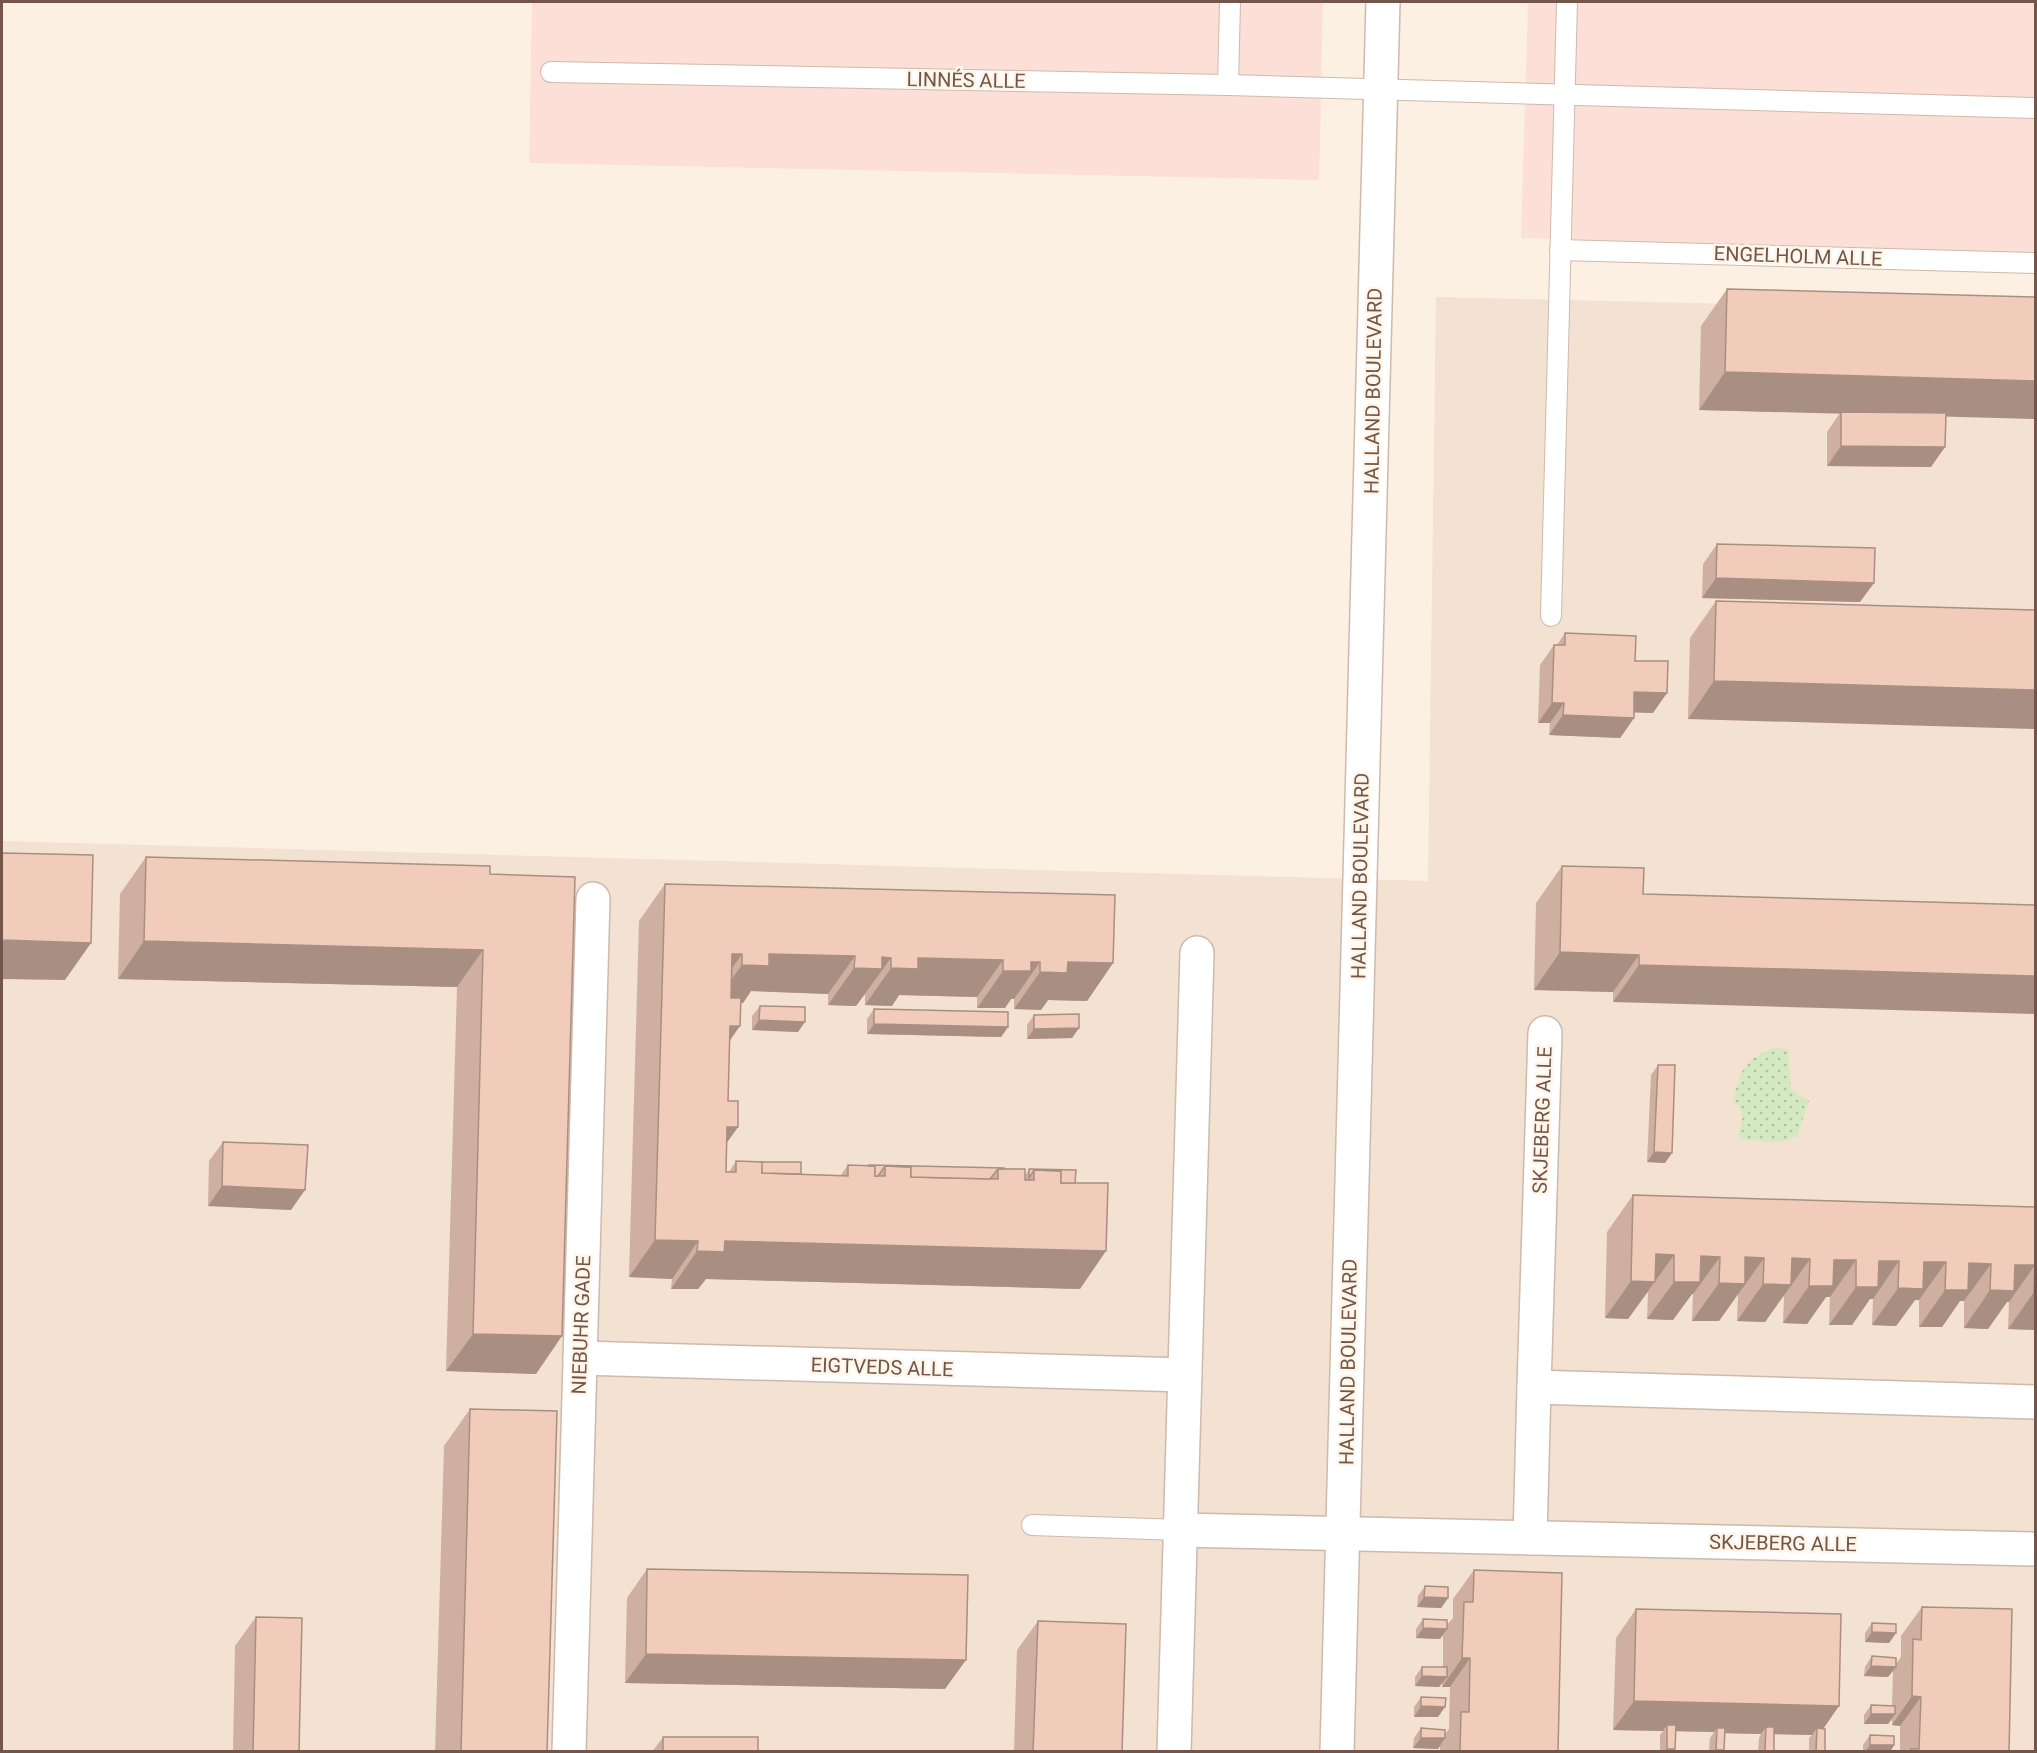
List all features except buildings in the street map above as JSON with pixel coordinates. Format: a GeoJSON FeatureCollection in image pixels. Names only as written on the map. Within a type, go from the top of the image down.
{"type":"FeatureCollection","features":[{"type":"Feature","properties":{"kind":"street","name":"HALLAND BOULEVARD"},"geometry":{"type":"LineString","coordinates":[[1337,1752],[1383,2]]}},
{"type":"Feature","properties":{"kind":"street","name":"NIEBUHR GADE"},"geometry":{"type":"LineString","coordinates":[[568,1752],[593,899]]}},
{"type":"Feature","properties":{"kind":"street"},"geometry":{"type":"LineString","coordinates":[[1174,1752],[1197,953]]}},
{"type":"Feature","properties":{"kind":"street","name":"SKJEBERG ALLE"},"geometry":{"type":"LineString","coordinates":[[1530,1538],[1545,1033]]}},
{"type":"Feature","properties":{"kind":"street","name":"EIGTVEDS ALLE"},"geometry":{"type":"LineString","coordinates":[[580,1358],[1185,1375]]}},
{"type":"Feature","properties":{"kind":"street"},"geometry":{"type":"LineString","coordinates":[[1534,1387],[2036,1402]]}},
{"type":"Feature","properties":{"kind":"street"},"geometry":{"type":"LineString","coordinates":[[1181,1530],[1343,1535]]}},
{"type":"Feature","properties":{"kind":"street","name":"SKJEBERG ALLE"},"geometry":{"type":"LineString","coordinates":[[1343,1535],[2036,1549]]}},
{"type":"Feature","properties":{"kind":"lane"},"geometry":{"type":"LineString","coordinates":[[1228,85],[1230,2]]}},
{"type":"Feature","properties":{"kind":"lane"},"geometry":{"type":"LineString","coordinates":[[1551,616],[1567,2]]}},
{"type":"Feature","properties":{"kind":"lane","name":"LINNÉS ALLE"},"geometry":{"type":"LineString","coordinates":[[551,72],[1381,90]]}},
{"type":"Feature","properties":{"kind":"lane"},"geometry":{"type":"LineString","coordinates":[[1381,90],[2036,108]]}},
{"type":"Feature","properties":{"kind":"lane","name":"ENGELHOLM ALLE"},"geometry":{"type":"LineString","coordinates":[[1560,250],[2036,263]]}},
{"type":"Feature","properties":{"kind":"lane"},"geometry":{"type":"LineString","coordinates":[[1032,1525],[1181,1530]]}},
{"type":"Feature","properties":{"kind":"shaded area"},"geometry":{"type":"Polygon","coordinates":[[[532,2],[1323,2],[1319,180],[529,163],[532,2]]]}},
{"type":"Feature","properties":{"kind":"shaded area"},"geometry":{"type":"Polygon","coordinates":[[[1528,2],[2035,2],[2035,253],[1521,238],[1528,2]]]}},
{"type":"Feature","properties":{"kind":"shaded area"},"geometry":{"type":"Polygon","coordinates":[[[1436,297],[2035,311],[2035,1751],[2,1752],[2,841],[1428,881],[1436,297]]]}},
{"type":"Feature","properties":{"kind":"green space"},"geometry":{"type":"Polygon","coordinates":[[[1775,1047],[1788,1050],[1791,1089],[1809,1101],[1797,1136],[1780,1142],[1743,1140],[1738,1135],[1742,1119],[1741,1112],[1733,1099],[1739,1079],[1750,1061],[1775,1047]]]}}]}
